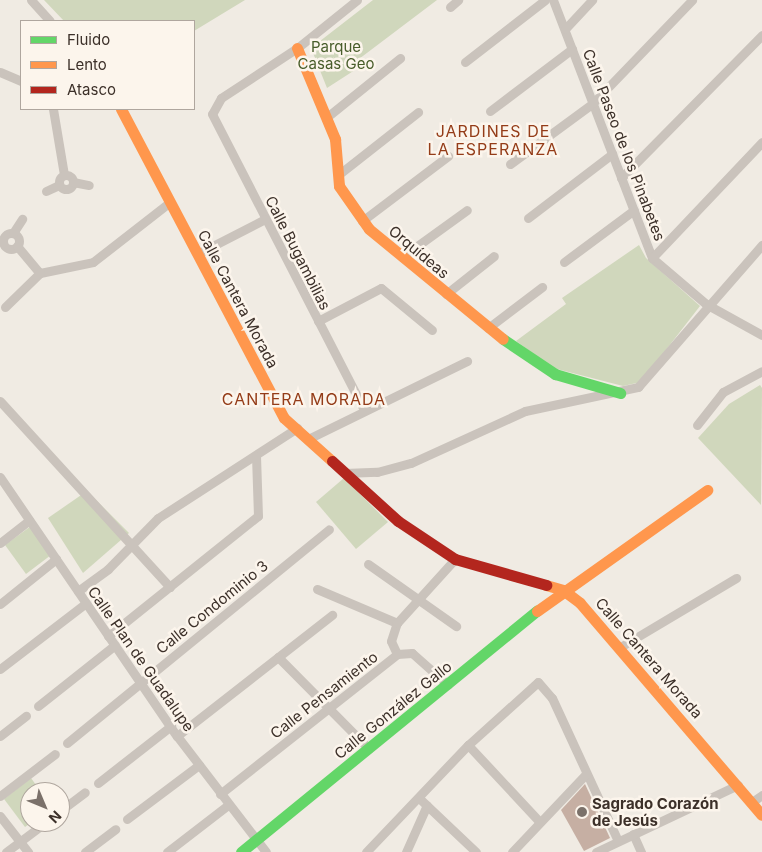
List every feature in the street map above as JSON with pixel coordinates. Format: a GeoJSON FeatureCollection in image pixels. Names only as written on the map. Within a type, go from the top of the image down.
{"type":"FeatureCollection","features":[{"type":"Feature","properties":{"kind":"street"},"geometry":{"type":"LineString","coordinates":[[30,0],[49,20]]}},
{"type":"Feature","properties":{"kind":"street"},"geometry":{"type":"LineString","coordinates":[[297,48],[357,0]]}},
{"type":"Feature","properties":{"kind":"street"},"geometry":{"type":"LineString","coordinates":[[450,7],[458,0]]}},
{"type":"Feature","properties":{"kind":"street"},"geometry":{"type":"LineString","coordinates":[[465,62],[545,0]]}},
{"type":"Feature","properties":{"kind":"street","name":"Calle Paseo de los Pinabetes"},"geometry":{"type":"LineString","coordinates":[[554,0],[652,258],[706,304],[762,335]]}},
{"type":"Feature","properties":{"kind":"street"},"geometry":{"type":"LineString","coordinates":[[564,29],[592,0]]}},
{"type":"Feature","properties":{"kind":"street"},"geometry":{"type":"LineString","coordinates":[[510,164],[593,103],[692,0]]}},
{"type":"Feature","properties":{"kind":"street"},"geometry":{"type":"LineString","coordinates":[[621,178],[762,35]]}},
{"type":"Feature","properties":{"kind":"street","name":"Calle Bugambilias"},"geometry":{"type":"LineString","coordinates":[[297,48],[212,108],[214,120],[364,410]]}},
{"type":"Feature","properties":{"kind":"street","name":"Orquídeas"},"geometry":{"type":"LineString","coordinates":[[297,48],[327,117],[338,151],[338,175],[345,197],[362,220],[446,294],[545,370],[620,393]]}},
{"type":"Feature","properties":{"kind":"street"},"geometry":{"type":"LineString","coordinates":[[490,111],[572,49]]}},
{"type":"Feature","properties":{"kind":"street"},"geometry":{"type":"LineString","coordinates":[[327,117],[400,58]]}},
{"type":"Feature","properties":{"kind":"street"},"geometry":{"type":"LineString","coordinates":[[0,72],[20,81]]}},
{"type":"Feature","properties":{"kind":"street"},"geometry":{"type":"LineString","coordinates":[[46,191],[59,185],[64,175],[53,110]]}},
{"type":"Feature","properties":{"kind":"street","name":"Calle Cantera Morada"},"geometry":{"type":"LineString","coordinates":[[122,110],[281,415],[310,438],[343,472],[398,521],[455,559],[564,590],[622,646],[762,815]]}},
{"type":"Feature","properties":{"kind":"street"},"geometry":{"type":"LineString","coordinates":[[338,175],[418,112]]}},
{"type":"Feature","properties":{"kind":"street"},"geometry":{"type":"LineString","coordinates":[[652,258],[762,142]]}},
{"type":"Feature","properties":{"kind":"street"},"geometry":{"type":"LineString","coordinates":[[528,218],[612,154]]}},
{"type":"Feature","properties":{"kind":"street"},"geometry":{"type":"LineString","coordinates":[[362,220],[448,156]]}},
{"type":"Feature","properties":{"kind":"street"},"geometry":{"type":"LineString","coordinates":[[64,175],[73,182],[90,185]]}},
{"type":"Feature","properties":{"kind":"street"},"geometry":{"type":"LineString","coordinates":[[59,185],[69,189],[73,182]]}},
{"type":"Feature","properties":{"kind":"street"},"geometry":{"type":"LineString","coordinates":[[5,307],[40,273],[93,262],[170,202]]}},
{"type":"Feature","properties":{"kind":"street"},"geometry":{"type":"LineString","coordinates":[[402,257],[466,210]]}},
{"type":"Feature","properties":{"kind":"street"},"geometry":{"type":"LineString","coordinates":[[564,262],[634,210]]}},
{"type":"Feature","properties":{"kind":"street"},"geometry":{"type":"LineString","coordinates":[[17,246],[9,249],[2,244],[7,234],[13,233],[22,219]]}},
{"type":"Feature","properties":{"kind":"street"},"geometry":{"type":"LineString","coordinates":[[197,254],[265,219]]}},
{"type":"Feature","properties":{"kind":"street"},"geometry":{"type":"LineString","coordinates":[[13,233],[19,238],[17,246]]}},
{"type":"Feature","properties":{"kind":"street"},"geometry":{"type":"LineString","coordinates":[[343,472],[377,472],[411,464],[525,411],[620,393],[638,387],[652,375],[706,304],[762,245]]}},
{"type":"Feature","properties":{"kind":"street"},"geometry":{"type":"LineString","coordinates":[[17,246],[40,273]]}},
{"type":"Feature","properties":{"kind":"street"},"geometry":{"type":"LineString","coordinates":[[446,294],[494,256]]}},
{"type":"Feature","properties":{"kind":"street"},"geometry":{"type":"LineString","coordinates":[[488,328],[542,287]]}},
{"type":"Feature","properties":{"kind":"street"},"geometry":{"type":"LineString","coordinates":[[318,321],[381,288],[432,330]]}},
{"type":"Feature","properties":{"kind":"street"},"geometry":{"type":"LineString","coordinates":[[310,438],[467,361]]}},
{"type":"Feature","properties":{"kind":"street"},"geometry":{"type":"LineString","coordinates":[[697,425],[723,392],[762,371]]}},
{"type":"Feature","properties":{"kind":"street"},"geometry":{"type":"LineString","coordinates":[[1,401],[170,587]]}},
{"type":"Feature","properties":{"kind":"street"},"geometry":{"type":"LineString","coordinates":[[78,591],[108,569],[131,543],[164,513],[256,456],[297,428]]}},
{"type":"Feature","properties":{"kind":"street"},"geometry":{"type":"LineString","coordinates":[[108,636],[258,516],[256,456]]}},
{"type":"Feature","properties":{"kind":"street","name":"Calle Plan de Guadalupe"},"geometry":{"type":"LineString","coordinates":[[1,480],[177,736],[228,805],[266,852]]}},
{"type":"Feature","properties":{"kind":"street","name":"Calle González Gallo"},"geometry":{"type":"LineString","coordinates":[[241,852],[564,590],[708,490]]}},
{"type":"Feature","properties":{"kind":"street"},"geometry":{"type":"LineString","coordinates":[[0,543],[29,520]]}},
{"type":"Feature","properties":{"kind":"street","name":"Calle Condominio 3"},"geometry":{"type":"LineString","coordinates":[[67,743],[328,529]]}},
{"type":"Feature","properties":{"kind":"street"},"geometry":{"type":"LineString","coordinates":[[0,604],[56,559]]}},
{"type":"Feature","properties":{"kind":"street"},"geometry":{"type":"LineString","coordinates":[[317,589],[397,623],[455,559]]}},
{"type":"Feature","properties":{"kind":"street"},"geometry":{"type":"LineString","coordinates":[[368,564],[456,626]]}},
{"type":"Feature","properties":{"kind":"street"},"geometry":{"type":"LineString","coordinates":[[622,646],[736,578]]}},
{"type":"Feature","properties":{"kind":"street"},"geometry":{"type":"LineString","coordinates":[[0,669],[86,603]]}},
{"type":"Feature","properties":{"kind":"street"},"geometry":{"type":"LineString","coordinates":[[177,736],[332,616]]}},
{"type":"Feature","properties":{"kind":"street","name":"Calle Pensamiento"},"geometry":{"type":"LineString","coordinates":[[220,794],[397,654],[391,641],[397,623]]}},
{"type":"Feature","properties":{"kind":"street"},"geometry":{"type":"LineString","coordinates":[[38,706],[115,645]]}},
{"type":"Feature","properties":{"kind":"street"},"geometry":{"type":"LineString","coordinates":[[397,654],[412,653],[448,685]]}},
{"type":"Feature","properties":{"kind":"street"},"geometry":{"type":"LineString","coordinates":[[278,657],[369,749]]}},
{"type":"Feature","properties":{"kind":"street"},"geometry":{"type":"LineString","coordinates":[[366,852],[420,798],[468,745],[535,682],[543,685],[552,698],[618,841]]}},
{"type":"Feature","properties":{"kind":"street"},"geometry":{"type":"LineString","coordinates":[[0,736],[26,716]]}},
{"type":"Feature","properties":{"kind":"street"},"geometry":{"type":"LineString","coordinates":[[98,783],[170,726]]}},
{"type":"Feature","properties":{"kind":"street"},"geometry":{"type":"LineString","coordinates":[[468,745],[538,820]]}},
{"type":"Feature","properties":{"kind":"street"},"geometry":{"type":"LineString","coordinates":[[0,796],[55,754]]}},
{"type":"Feature","properties":{"kind":"street"},"geometry":{"type":"LineString","coordinates":[[127,819],[199,765]]}},
{"type":"Feature","properties":{"kind":"street"},"geometry":{"type":"LineString","coordinates":[[512,852],[538,820],[586,774]]}},
{"type":"Feature","properties":{"kind":"street"},"geometry":{"type":"LineString","coordinates":[[596,852],[738,785]]}},
{"type":"Feature","properties":{"kind":"street"},"geometry":{"type":"LineString","coordinates":[[70,804],[86,792]]}},
{"type":"Feature","properties":{"kind":"street"},"geometry":{"type":"LineString","coordinates":[[752,802],[762,795]]}},
{"type":"Feature","properties":{"kind":"street"},"geometry":{"type":"LineString","coordinates":[[420,798],[476,852]]}},
{"type":"Feature","properties":{"kind":"street"},"geometry":{"type":"LineString","coordinates":[[167,852],[228,805]]}},
{"type":"Feature","properties":{"kind":"street"},"geometry":{"type":"LineString","coordinates":[[406,852],[427,805]]}},
{"type":"Feature","properties":{"kind":"street"},"geometry":{"type":"LineString","coordinates":[[0,816],[28,852]]}},
{"type":"Feature","properties":{"kind":"street"},"geometry":{"type":"LineString","coordinates":[[85,852],[115,829]]}},
{"type":"Feature","properties":{"kind":"street"},"geometry":{"type":"LineString","coordinates":[[6,852],[33,832]]}},
{"type":"Feature","properties":{"kind":"street"},"geometry":{"type":"LineString","coordinates":[[633,834],[642,852]]}},
{"type":"Feature","properties":{"kind":"green space"},"geometry":{"type":"Polygon","coordinates":[[[44,0],[245,0],[195,30],[195,20],[63,20],[44,0]]]}},
{"type":"Feature","properties":{"kind":"green space","name":"Parque Casas Geo"},"geometry":{"type":"Polygon","coordinates":[[[373,0],[437,0],[355,62],[358,68],[327,88],[311,48],[373,0]]]}},
{"type":"Feature","properties":{"kind":"green space"},"geometry":{"type":"Polygon","coordinates":[[[639,245],[646,258],[700,306],[641,382],[623,386],[553,368],[516,341],[566,304],[562,298],[639,245]]]}},
{"type":"Feature","properties":{"kind":"green space"},"geometry":{"type":"Polygon","coordinates":[[[760,385],[762,388],[761,505],[698,438],[729,404],[760,385]]]}},
{"type":"Feature","properties":{"kind":"green space"},"geometry":{"type":"Polygon","coordinates":[[[344,478],[388,522],[356,549],[316,502],[344,478]]]}},
{"type":"Feature","properties":{"kind":"green space"},"geometry":{"type":"Polygon","coordinates":[[[87,491],[129,533],[83,573],[48,518],[87,491]]]}},
{"type":"Feature","properties":{"kind":"green space"},"geometry":{"type":"Polygon","coordinates":[[[31,526],[51,555],[26,574],[5,545],[31,526]]]}},
{"type":"Feature","properties":{"kind":"green space"},"geometry":{"type":"Polygon","coordinates":[[[31,778],[34,782],[26,782],[31,778]]]}},
{"type":"Feature","properties":{"kind":"green space"},"geometry":{"type":"Polygon","coordinates":[[[20,787],[20,820],[4,799],[20,787]]]}},
{"type":"Feature","properties":{"kind":"building","name":"Sagrado Corazón de Jesús"},"geometry":{"type":"Polygon","coordinates":[[[585,784],[610,838],[584,851],[561,810],[585,784]]]}},
{"type":"Feature","properties":{"kind":"traffic: fast"},"geometry":{"type":"LineString","coordinates":[[503,339],[555,374],[620,393]]}},
{"type":"Feature","properties":{"kind":"traffic: fast"},"geometry":{"type":"LineString","coordinates":[[241,852],[537,611]]}},
{"type":"Feature","properties":{"kind":"traffic: slow"},"geometry":{"type":"LineString","coordinates":[[297,48],[335,139],[339,186],[369,229],[503,339]]}},
{"type":"Feature","properties":{"kind":"traffic: slow"},"geometry":{"type":"LineString","coordinates":[[122,110],[284,418],[332,461]]}},
{"type":"Feature","properties":{"kind":"traffic: slow"},"geometry":{"type":"LineString","coordinates":[[537,611],[707,490]]}},
{"type":"Feature","properties":{"kind":"traffic: slow"},"geometry":{"type":"LineString","coordinates":[[546,585],[563,590],[580,603],[762,815]]}},
{"type":"Feature","properties":{"kind":"traffic: jam"},"geometry":{"type":"LineString","coordinates":[[332,461],[398,521],[455,559],[546,585]]}},
{"type":"Feature","properties":{"kind":"place","name":"Sagrado Corazón de Jesús"},"geometry":{"type":"Point","coordinates":[582,812]}},
{"type":"Feature","properties":{"kind":"district","name":"JARDINES DE LA ESPERANZA"},"geometry":{"type":"Point","coordinates":[493,140]}},
{"type":"Feature","properties":{"kind":"district","name":"CANTERA MORADA"},"geometry":{"type":"Point","coordinates":[304,399]}}]}
